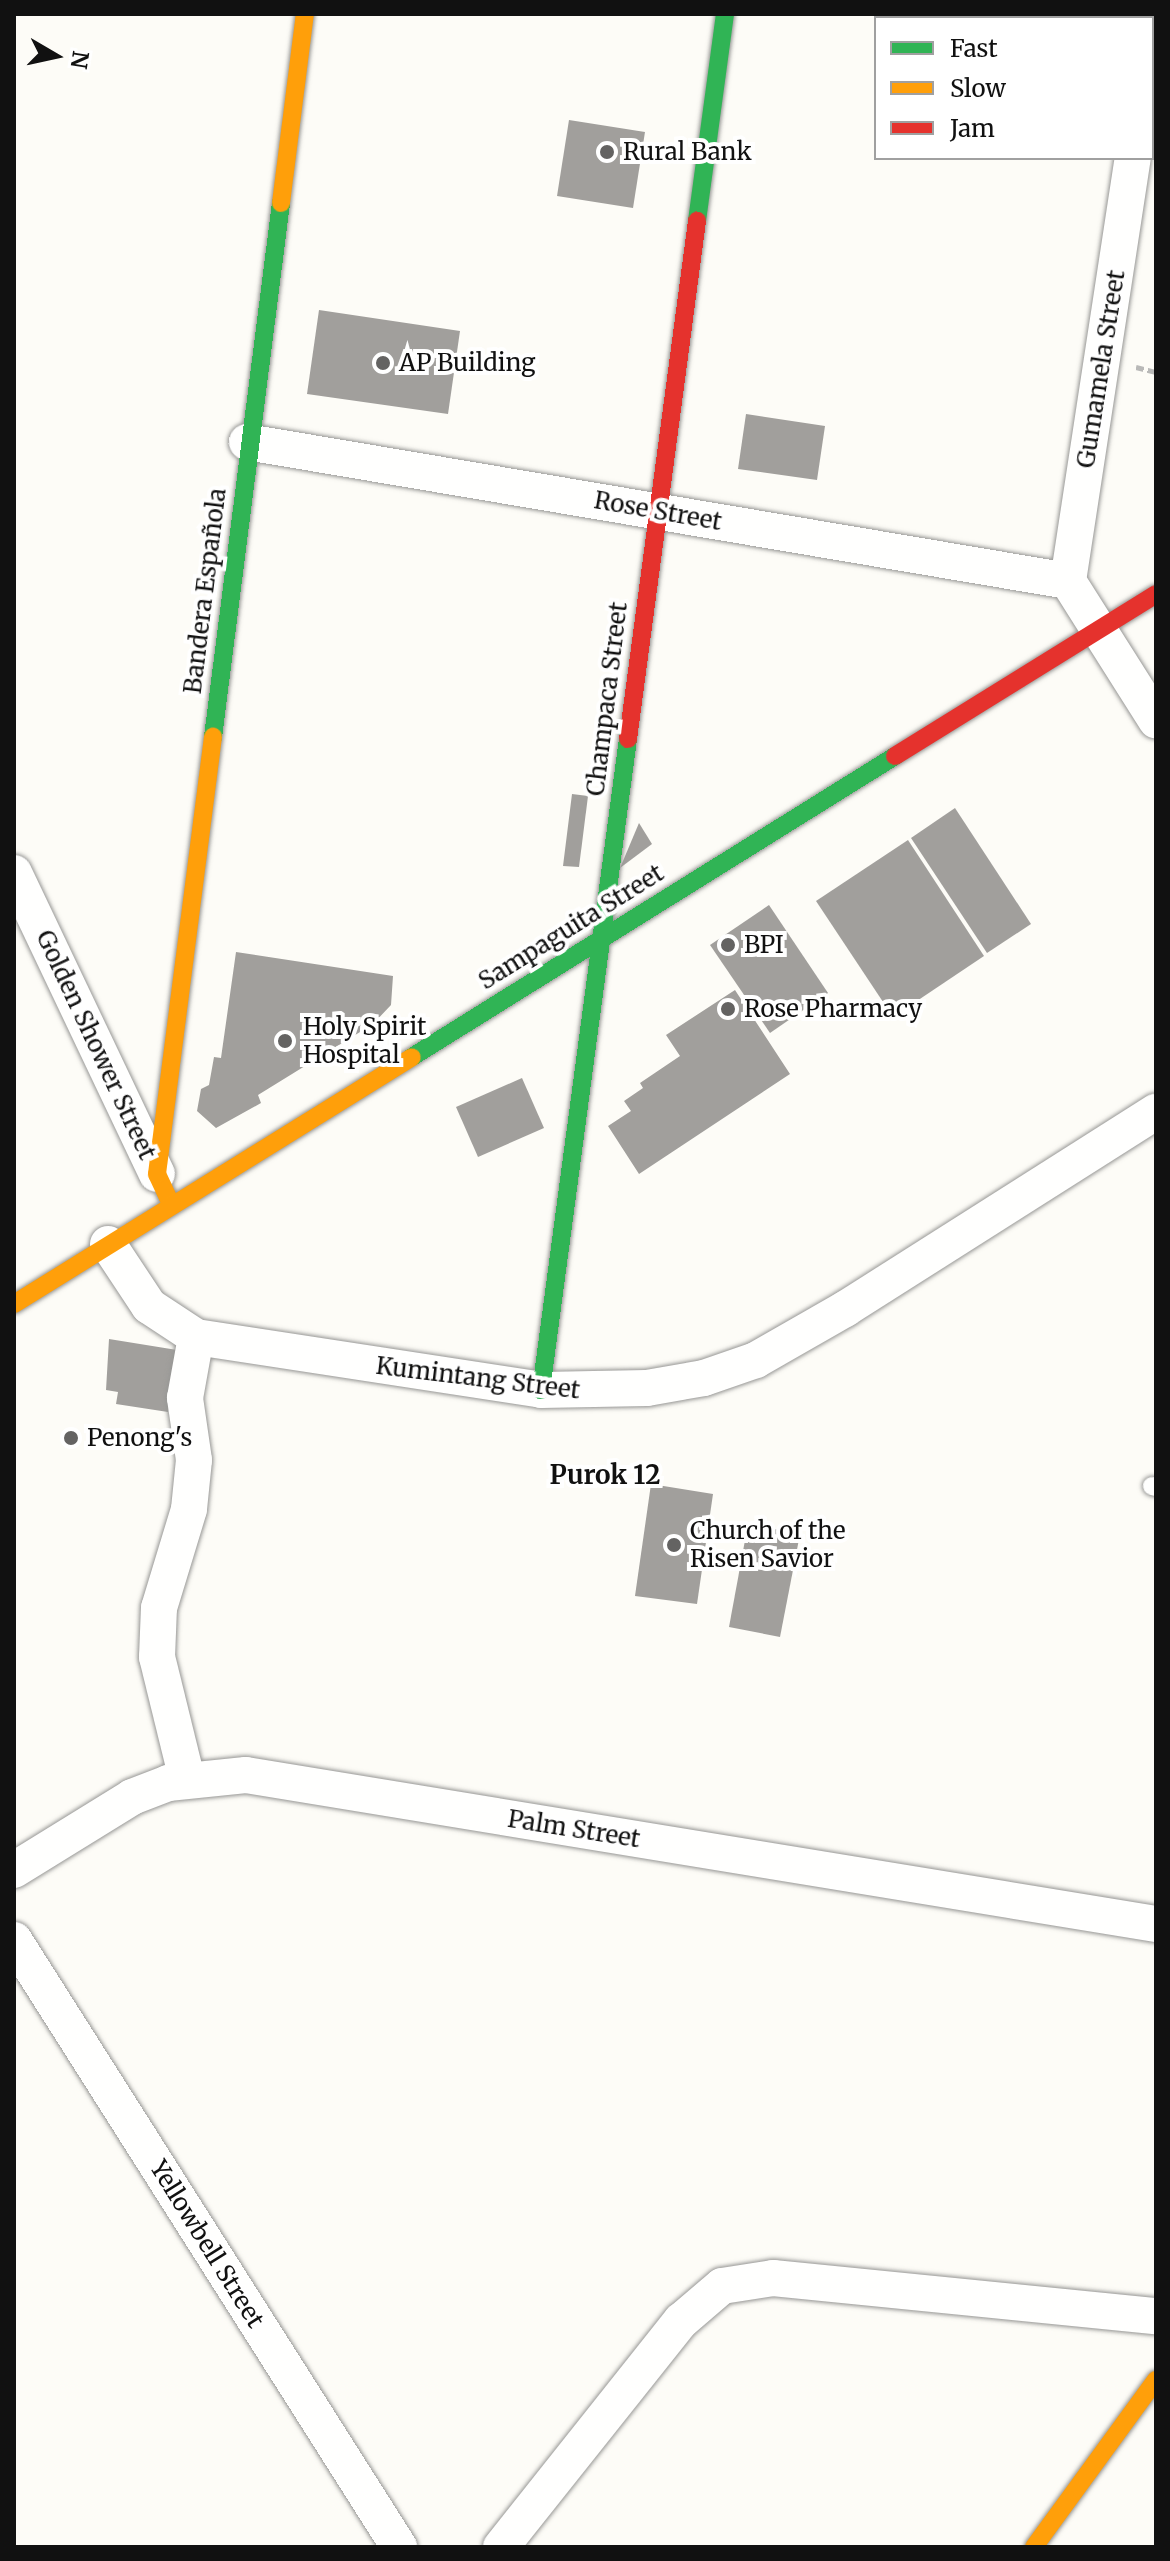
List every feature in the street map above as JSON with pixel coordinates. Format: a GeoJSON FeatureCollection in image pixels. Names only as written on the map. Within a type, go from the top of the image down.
{"type":"FeatureCollection","features":[{"type":"Feature","properties":{"kind":"main road","name":"Bandera Española"},"geometry":{"type":"LineString","coordinates":[[164,1189],[247,442],[305,14]]}},
{"type":"Feature","properties":{"kind":"main road","name":"Champaca Street"},"geometry":{"type":"LineString","coordinates":[[541,1390],[656,510],[725,14]]}},
{"type":"Feature","properties":{"kind":"main road","name":"Sampaguita Street"},"geometry":{"type":"LineString","coordinates":[[14,1304],[108,1244],[164,1189],[600,938],[1156,594]]}},
{"type":"Feature","properties":{"kind":"main road"},"geometry":{"type":"LineString","coordinates":[[1034,2547],[1156,2380]]}},
{"type":"Feature","properties":{"kind":"street","name":"Gumamela Street"},"geometry":{"type":"LineString","coordinates":[[1068,581],[1133,160]]}},
{"type":"Feature","properties":{"kind":"street","name":"Rose Street"},"geometry":{"type":"LineString","coordinates":[[247,442],[1068,581]]}},
{"type":"Feature","properties":{"kind":"street"},"geometry":{"type":"LineString","coordinates":[[1068,581],[1156,720]]}},
{"type":"Feature","properties":{"kind":"street","name":"Golden Shower Street"},"geometry":{"type":"LineString","coordinates":[[14,873],[164,1189]]}},
{"type":"Feature","properties":{"kind":"street","name":"Kumintang Street"},"geometry":{"type":"LineString","coordinates":[[108,1244],[149,1306],[196,1337],[541,1390],[647,1388],[704,1378],[756,1360],[845,1309],[1156,1112]]}},
{"type":"Feature","properties":{"kind":"street"},"geometry":{"type":"LineString","coordinates":[[187,1779],[157,1657],[159,1608],[189,1509],[194,1460],[185,1398],[196,1337]]}},
{"type":"Feature","properties":{"kind":"street","name":"Palm Street"},"geometry":{"type":"LineString","coordinates":[[14,1870],[132,1797],[187,1779],[246,1775],[1156,1924]]}},
{"type":"Feature","properties":{"kind":"street","name":"Yellowbell Street"},"geometry":{"type":"LineString","coordinates":[[14,1940],[399,2547]]}},
{"type":"Feature","properties":{"kind":"street"},"geometry":{"type":"LineString","coordinates":[[501,2547],[681,2321],[722,2286],[773,2278],[1156,2316]]}},
{"type":"Feature","properties":{"kind":"building"},"geometry":{"type":"Polygon","coordinates":[[[569,120],[645,132],[633,208],[557,196],[569,120]]]}},
{"type":"Feature","properties":{"kind":"building","name":"AP Building"},"geometry":{"type":"Polygon","coordinates":[[[319,310],[460,331],[448,414],[307,394],[319,310]]]}},
{"type":"Feature","properties":{"kind":"building"},"geometry":{"type":"Polygon","coordinates":[[[746,414],[825,426],[817,480],[738,469],[746,414]]]}},
{"type":"Feature","properties":{"kind":"building"},"geometry":{"type":"Polygon","coordinates":[[[592,767],[601,769],[600,781],[591,779],[592,767]]]}},
{"type":"Feature","properties":{"kind":"building"},"geometry":{"type":"Polygon","coordinates":[[[572,794],[588,796],[579,867],[563,866],[572,794]]]}},
{"type":"Feature","properties":{"kind":"building"},"geometry":{"type":"Polygon","coordinates":[[[955,808],[1031,924],[987,953],[911,838],[955,808]]]}},
{"type":"Feature","properties":{"kind":"building"},"geometry":{"type":"Polygon","coordinates":[[[639,823],[652,844],[620,868],[639,823]]]}},
{"type":"Feature","properties":{"kind":"building"},"geometry":{"type":"Polygon","coordinates":[[[908,840],[984,956],[893,1017],[816,901],[908,840]]]}},
{"type":"Feature","properties":{"kind":"building"},"geometry":{"type":"Polygon","coordinates":[[[769,905],[828,993],[770,1033],[710,945],[769,905]]]}},
{"type":"Feature","properties":{"kind":"building","name":"Holy Spirit Hospital"},"geometry":{"type":"Polygon","coordinates":[[[236,952],[393,976],[391,1005],[373,1024],[258,1095],[261,1103],[216,1128],[197,1111],[201,1089],[209,1085],[214,1057],[221,1058],[236,952]]]}},
{"type":"Feature","properties":{"kind":"building"},"geometry":{"type":"Polygon","coordinates":[[[735,990],[790,1074],[639,1174],[608,1126],[631,1111],[624,1101],[643,1088],[640,1083],[680,1056],[666,1035],[735,990]]]}},
{"type":"Feature","properties":{"kind":"building"},"geometry":{"type":"Polygon","coordinates":[[[522,1078],[544,1128],[478,1157],[456,1107],[522,1078]]]}},
{"type":"Feature","properties":{"kind":"building"},"geometry":{"type":"Polygon","coordinates":[[[109,1339],[177,1350],[168,1412],[116,1404],[118,1392],[106,1390],[109,1339]]]}},
{"type":"Feature","properties":{"kind":"building","name":"Church of the Risen Savior"},"geometry":{"type":"Polygon","coordinates":[[[651,1484],[713,1494],[697,1604],[635,1596],[651,1484]]]}},
{"type":"Feature","properties":{"kind":"building"},"geometry":{"type":"Polygon","coordinates":[[[748,1524],[800,1534],[780,1637],[729,1627],[748,1524]]]}},
{"type":"Feature","properties":{"kind":"traffic: fast"},"geometry":{"type":"LineString","coordinates":[[697,221],[725,14]]}},
{"type":"Feature","properties":{"kind":"traffic: fast"},"geometry":{"type":"LineString","coordinates":[[213,737],[281,203]]}},
{"type":"Feature","properties":{"kind":"traffic: fast"},"geometry":{"type":"LineString","coordinates":[[541,1390],[628,739]]}},
{"type":"Feature","properties":{"kind":"traffic: fast"},"geometry":{"type":"LineString","coordinates":[[412,1057],[895,756]]}},
{"type":"Feature","properties":{"kind":"traffic: slow"},"geometry":{"type":"LineString","coordinates":[[281,203],[305,14]]}},
{"type":"Feature","properties":{"kind":"traffic: slow"},"geometry":{"type":"LineString","coordinates":[[171,1204],[157,1174],[213,737]]}},
{"type":"Feature","properties":{"kind":"traffic: slow"},"geometry":{"type":"LineString","coordinates":[[14,1304],[412,1057]]}},
{"type":"Feature","properties":{"kind":"traffic: slow"},"geometry":{"type":"LineString","coordinates":[[1034,2547],[1156,2380]]}},
{"type":"Feature","properties":{"kind":"traffic: jam"},"geometry":{"type":"LineString","coordinates":[[628,739],[697,221]]}},
{"type":"Feature","properties":{"kind":"traffic: jam"},"geometry":{"type":"LineString","coordinates":[[895,756],[1156,594]]}},
{"type":"Feature","properties":{"kind":"place","name":"Rural Bank"},"geometry":{"type":"Point","coordinates":[607,152]}},
{"type":"Feature","properties":{"kind":"place","name":"AP Building"},"geometry":{"type":"Point","coordinates":[383,363]}},
{"type":"Feature","properties":{"kind":"place","name":"BPI"},"geometry":{"type":"Point","coordinates":[728,945]}},
{"type":"Feature","properties":{"kind":"place","name":"Rose Pharmacy"},"geometry":{"type":"Point","coordinates":[728,1009]}},
{"type":"Feature","properties":{"kind":"place","name":"Holy Spirit Hospital"},"geometry":{"type":"Point","coordinates":[285,1041]}},
{"type":"Feature","properties":{"kind":"place","name":"Penong's"},"geometry":{"type":"Point","coordinates":[71,1438]}},
{"type":"Feature","properties":{"kind":"place","name":"Church of the Risen Savior"},"geometry":{"type":"Point","coordinates":[674,1545]}},
{"type":"Feature","properties":{"kind":"district","name":"Purok 12"},"geometry":{"type":"Point","coordinates":[605,1475]}}]}
